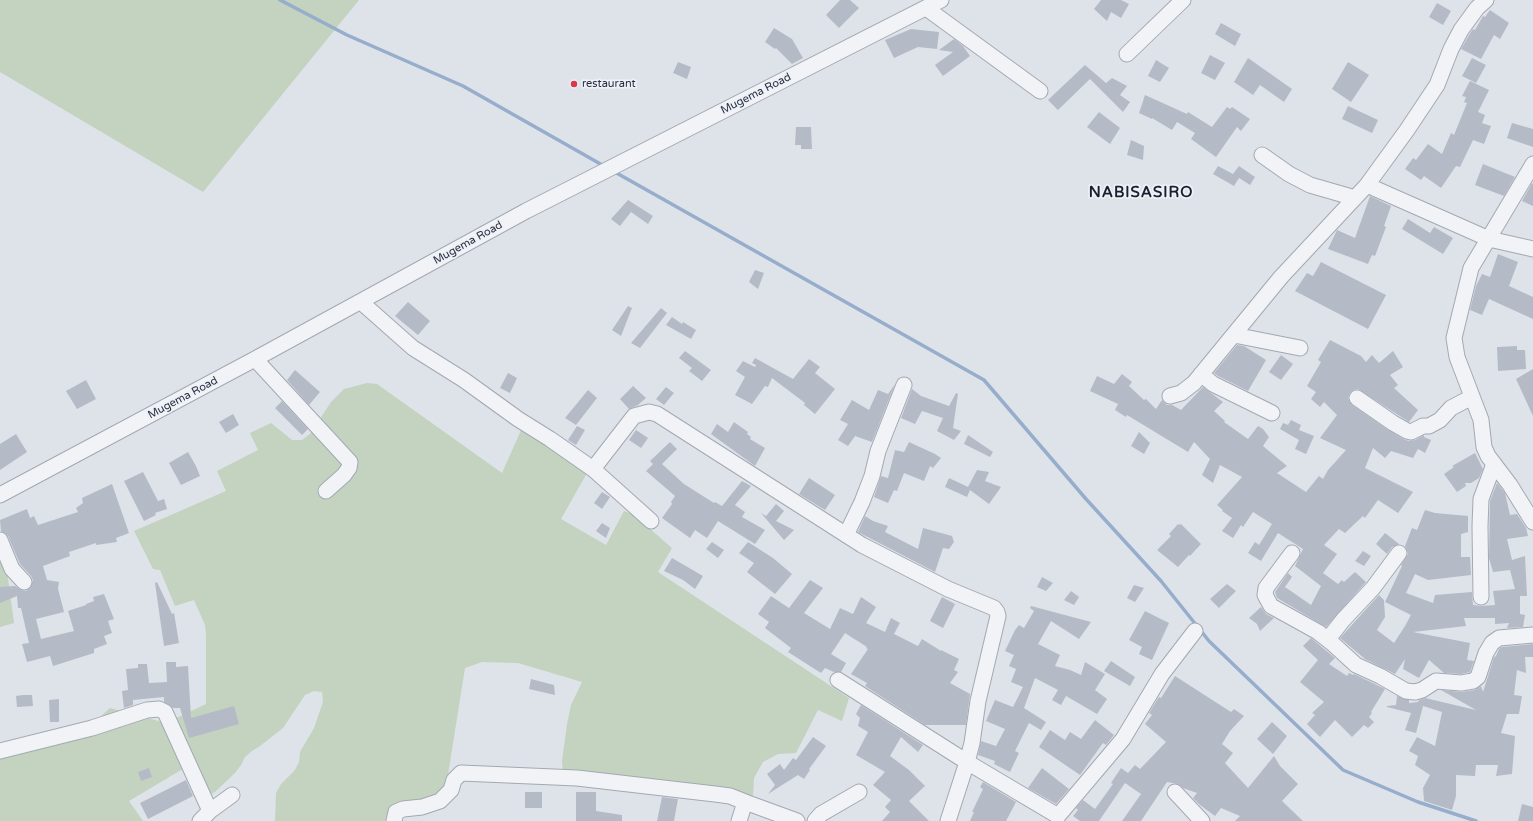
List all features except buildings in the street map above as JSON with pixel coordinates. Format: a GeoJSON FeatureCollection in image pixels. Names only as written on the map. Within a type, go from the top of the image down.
{"type":"FeatureCollection","features":[{"type":"Feature","properties":{"kind":"street","name":"Mugema Road"},"geometry":{"type":"LineString","coordinates":[[0,495],[361,302],[526,211],[941,0]]}},
{"type":"Feature","properties":{"kind":"street"},"geometry":{"type":"LineString","coordinates":[[1127,54],[1182,0]]}},
{"type":"Feature","properties":{"kind":"street"},"geometry":{"type":"LineString","coordinates":[[1170,396],[1181,393],[1189,387],[1281,277],[1367,185],[1407,130],[1437,85],[1451,49],[1461,30],[1477,8],[1486,0]]}},
{"type":"Feature","properties":{"kind":"street"},"geometry":{"type":"LineString","coordinates":[[926,8],[1040,91]]}},
{"type":"Feature","properties":{"kind":"street"},"geometry":{"type":"LineString","coordinates":[[1262,155],[1289,174],[1310,185],[1355,198]]}},
{"type":"Feature","properties":{"kind":"street"},"geometry":{"type":"LineString","coordinates":[[1533,164],[1471,268],[1454,338],[1457,357],[1481,420],[1484,447],[1533,522]]}},
{"type":"Feature","properties":{"kind":"street"},"geometry":{"type":"LineString","coordinates":[[1367,185],[1489,239],[1533,249]]}},
{"type":"Feature","properties":{"kind":"street"},"geometry":{"type":"LineString","coordinates":[[361,302],[413,348],[464,380],[518,419],[593,469],[651,521]]}},
{"type":"Feature","properties":{"kind":"street"},"geometry":{"type":"LineString","coordinates":[[1234,335],[1300,348]]}},
{"type":"Feature","properties":{"kind":"street"},"geometry":{"type":"LineString","coordinates":[[255,359],[350,462],[349,468],[344,475],[326,491]]}},
{"type":"Feature","properties":{"kind":"street"},"geometry":{"type":"LineString","coordinates":[[1200,374],[1213,384],[1272,413]]}},
{"type":"Feature","properties":{"kind":"street"},"geometry":{"type":"LineString","coordinates":[[846,535],[862,502],[885,430],[904,385]]}},
{"type":"Feature","properties":{"kind":"street"},"geometry":{"type":"LineString","coordinates":[[1357,398],[1393,423],[1411,432],[1423,426],[1429,426],[1440,420],[1451,408],[1472,397]]}},
{"type":"Feature","properties":{"kind":"street"},"geometry":{"type":"LineString","coordinates":[[593,469],[634,416],[650,412],[657,414],[862,545],[948,589],[994,608],[998,616],[978,701],[972,742],[948,821]]}},
{"type":"Feature","properties":{"kind":"street"},"geometry":{"type":"LineString","coordinates":[[1481,597],[1481,499],[1494,464]]}},
{"type":"Feature","properties":{"kind":"street"},"geometry":{"type":"LineString","coordinates":[[0,540],[12,569],[24,582]]}},
{"type":"Feature","properties":{"kind":"street"},"geometry":{"type":"LineString","coordinates":[[1328,639],[1342,620],[1373,588],[1400,553]]}},
{"type":"Feature","properties":{"kind":"street"},"geometry":{"type":"LineString","coordinates":[[1292,554],[1266,588],[1265,595],[1271,606],[1318,632],[1328,639],[1356,665],[1380,676],[1406,691],[1415,692],[1436,681],[1461,683],[1473,681],[1478,677],[1486,653],[1492,643],[1499,638],[1533,635]]}},
{"type":"Feature","properties":{"kind":"street"},"geometry":{"type":"LineString","coordinates":[[838,680],[967,762],[1058,816],[1123,739],[1162,674],[1195,631]]}},
{"type":"Feature","properties":{"kind":"street"},"geometry":{"type":"LineString","coordinates":[[0,751],[92,728],[147,710],[159,710],[165,712],[205,816],[232,795]]}},
{"type":"Feature","properties":{"kind":"street"},"geometry":{"type":"LineString","coordinates":[[394,821],[396,812],[403,809],[422,807],[440,800],[451,790],[454,780],[461,773],[578,778],[730,796],[797,821]]}},
{"type":"Feature","properties":{"kind":"street"},"geometry":{"type":"LineString","coordinates":[[815,821],[821,814],[859,792]]}},
{"type":"Feature","properties":{"kind":"street"},"geometry":{"type":"LineString","coordinates":[[1175,792],[1202,821]]}},
{"type":"Feature","properties":{"kind":"street"},"geometry":{"type":"LineString","coordinates":[[739,821],[745,802]]}},
{"type":"Feature","properties":{"kind":"green space"},"geometry":{"type":"Polygon","coordinates":[[[0,0],[359,0],[203,192],[0,72],[0,0]]]}},
{"type":"Feature","properties":{"kind":"green space"},"geometry":{"type":"Polygon","coordinates":[[[367,383],[377,384],[502,473],[522,428],[587,473],[561,519],[606,545],[624,511],[633,514],[672,548],[658,572],[849,698],[842,721],[818,710],[796,753],[778,754],[763,762],[754,778],[753,796],[700,784],[563,774],[562,761],[567,724],[571,705],[582,682],[518,663],[482,662],[465,668],[443,806],[401,810],[396,821],[275,821],[276,793],[281,784],[295,770],[299,762],[300,752],[314,728],[323,702],[322,692],[314,691],[305,695],[283,728],[245,757],[235,773],[215,792],[207,796],[196,776],[181,770],[129,801],[143,821],[0,821],[0,756],[57,745],[65,735],[100,734],[100,717],[110,708],[166,723],[206,704],[205,625],[194,600],[175,606],[160,570],[153,569],[134,531],[226,491],[217,471],[258,450],[250,433],[271,423],[292,440],[302,440],[310,434],[331,402],[344,389],[367,383]]]}},
{"type":"Feature","properties":{"kind":"green space"},"geometry":{"type":"Polygon","coordinates":[[[0,549],[6,564],[14,623],[0,627],[0,549]]]}},
{"type":"Feature","properties":{"kind":"waterway"},"geometry":{"type":"LineString","coordinates":[[280,0],[347,35],[463,86],[604,166]]}},
{"type":"Feature","properties":{"kind":"waterway"},"geometry":{"type":"LineString","coordinates":[[613,171],[984,380],[1086,499],[1161,581],[1209,641],[1343,770],[1418,802],[1476,821]]}},
{"type":"Feature","properties":{"kind":"place","name":"restaurant"},"geometry":{"type":"Point","coordinates":[574,84]}},
{"type":"Feature","properties":{"kind":"district","name":"NABISASIRO"},"geometry":{"type":"Point","coordinates":[1141,193]}}]}
